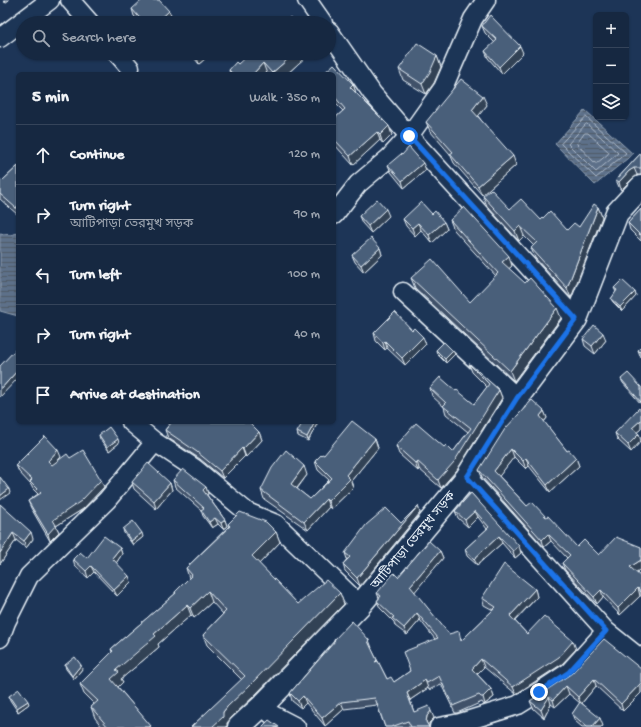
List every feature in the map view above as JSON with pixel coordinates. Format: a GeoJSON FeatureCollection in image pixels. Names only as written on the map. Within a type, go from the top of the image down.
{"type":"FeatureCollection","features":[{"type":"Feature","properties":{"kind":"main road","name":"আটিপাড়া তেরমুখ সড়ক"},"geometry":{"type":"LineString","coordinates":[[239,727],[263,705],[360,605],[467,477],[517,398],[576,319],[617,213],[641,188]]}},
{"type":"Feature","properties":{"kind":"street"},"geometry":{"type":"LineString","coordinates":[[29,16],[50,0]]}},
{"type":"Feature","properties":{"kind":"street"},"geometry":{"type":"LineString","coordinates":[[70,0],[84,16]]}},
{"type":"Feature","properties":{"kind":"street"},"geometry":{"type":"LineString","coordinates":[[308,0],[319,16]]}},
{"type":"Feature","properties":{"kind":"street"},"geometry":{"type":"LineString","coordinates":[[336,212],[358,184],[389,158],[409,136],[443,88],[473,19],[486,0]]}},
{"type":"Feature","properties":{"kind":"street"},"geometry":{"type":"LineString","coordinates":[[0,38],[16,26]]}},
{"type":"Feature","properties":{"kind":"street"},"geometry":{"type":"LineString","coordinates":[[336,41],[372,93],[409,136],[576,319]]}},
{"type":"Feature","properties":{"kind":"street"},"geometry":{"type":"LineString","coordinates":[[123,60],[130,68]]}},
{"type":"Feature","properties":{"kind":"street"},"geometry":{"type":"LineString","coordinates":[[403,292],[517,398]]}},
{"type":"Feature","properties":{"kind":"street"},"geometry":{"type":"LineString","coordinates":[[133,424],[155,442],[194,468],[247,512],[276,524],[325,569],[360,605]]}},
{"type":"Feature","properties":{"kind":"street"},"geometry":{"type":"LineString","coordinates":[[0,638],[6,622],[29,576],[107,500],[155,442]]}},
{"type":"Feature","properties":{"kind":"street"},"geometry":{"type":"LineString","coordinates":[[467,477],[606,631],[641,660]]}},
{"type":"Feature","properties":{"kind":"street"},"geometry":{"type":"LineString","coordinates":[[439,727],[461,725],[518,705],[569,672],[606,631]]}},
{"type":"Feature","properties":{"kind":"street"},"geometry":{"type":"LineString","coordinates":[[263,705],[271,714],[296,727]]}},
{"type":"Feature","properties":{"kind":"water"},"geometry":{"type":"Polygon","coordinates":[[[585,110],[593,117],[593,120],[596,120],[633,154],[595,185],[555,144],[585,110]]]}},
{"type":"Feature","properties":{"kind":"water"},"geometry":{"type":"Polygon","coordinates":[[[0,233],[10,235],[16,234],[16,315],[0,311],[0,233]]]}},
{"type":"Feature","properties":{"kind":"building"},"geometry":{"type":"Polygon","coordinates":[[[142,0],[159,0],[169,11],[164,16],[138,16],[132,9],[142,0]]]}},
{"type":"Feature","properties":{"kind":"building"},"geometry":{"type":"Polygon","coordinates":[[[490,15],[520,46],[499,67],[485,51],[497,40],[482,26],[490,15]]]}},
{"type":"Feature","properties":{"kind":"building"},"geometry":{"type":"Polygon","coordinates":[[[417,43],[437,56],[430,72],[422,84],[399,69],[417,43]]]}},
{"type":"Feature","properties":{"kind":"building"},"geometry":{"type":"Polygon","coordinates":[[[242,60],[287,60],[273,72],[271,72],[263,63],[255,72],[231,72],[229,70],[236,62],[238,64],[242,60]]]}},
{"type":"Feature","properties":{"kind":"building"},"geometry":{"type":"Polygon","coordinates":[[[334,64],[353,84],[350,87],[389,126],[380,135],[377,132],[350,156],[336,141],[336,117],[345,109],[336,98],[336,72],[325,72],[334,64]]]}},
{"type":"Feature","properties":{"kind":"building"},"geometry":{"type":"Polygon","coordinates":[[[461,79],[483,96],[472,110],[513,156],[478,186],[450,154],[453,152],[426,122],[461,79]]]}},
{"type":"Feature","properties":{"kind":"building"},"geometry":{"type":"Polygon","coordinates":[[[409,147],[423,163],[402,181],[388,165],[401,154],[402,155],[409,147]]]}},
{"type":"Feature","properties":{"kind":"building"},"geometry":{"type":"Polygon","coordinates":[[[641,153],[641,168],[634,168],[629,171],[619,182],[616,180],[641,153]]]}},
{"type":"Feature","properties":{"kind":"building"},"geometry":{"type":"Polygon","coordinates":[[[16,168],[16,208],[0,194],[0,179],[2,181],[16,168]]]}},
{"type":"Feature","properties":{"kind":"building"},"geometry":{"type":"Polygon","coordinates":[[[491,189],[510,209],[521,199],[541,220],[550,211],[567,230],[574,223],[579,227],[594,204],[598,207],[567,288],[531,248],[537,242],[520,226],[515,231],[483,196],[491,189]]]}},
{"type":"Feature","properties":{"kind":"building"},"geometry":{"type":"Polygon","coordinates":[[[377,199],[386,209],[368,226],[359,216],[377,199]]]}},
{"type":"Feature","properties":{"kind":"building"},"geometry":{"type":"Polygon","coordinates":[[[421,202],[432,214],[435,211],[444,222],[429,235],[418,223],[412,228],[403,219],[421,202]]]}},
{"type":"Feature","properties":{"kind":"building"},"geometry":{"type":"Polygon","coordinates":[[[464,207],[509,256],[502,262],[525,283],[530,278],[557,308],[510,371],[411,278],[432,259],[470,302],[498,273],[450,220],[464,207]]]}},
{"type":"Feature","properties":{"kind":"building"},"geometry":{"type":"Polygon","coordinates":[[[641,209],[641,234],[640,235],[628,223],[641,209]]]}},
{"type":"Feature","properties":{"kind":"building"},"geometry":{"type":"Polygon","coordinates":[[[371,238],[380,248],[361,265],[352,255],[371,238]]]}},
{"type":"Feature","properties":{"kind":"building"},"geometry":{"type":"Polygon","coordinates":[[[622,280],[635,292],[620,307],[611,299],[617,290],[614,288],[622,280]]]}},
{"type":"Feature","properties":{"kind":"building"},"geometry":{"type":"Polygon","coordinates":[[[395,312],[412,330],[414,328],[423,337],[402,358],[385,341],[383,343],[374,333],[395,312]]]}},
{"type":"Feature","properties":{"kind":"building"},"geometry":{"type":"Polygon","coordinates":[[[594,325],[603,333],[592,346],[583,339],[594,325]]]}},
{"type":"Feature","properties":{"kind":"building"},"geometry":{"type":"Polygon","coordinates":[[[444,342],[453,351],[445,359],[436,350],[444,342]]]}},
{"type":"Feature","properties":{"kind":"building"},"geometry":{"type":"Polygon","coordinates":[[[16,351],[16,372],[0,390],[0,366],[16,351]]]}},
{"type":"Feature","properties":{"kind":"building"},"geometry":{"type":"Polygon","coordinates":[[[469,364],[499,390],[454,462],[438,480],[417,461],[415,463],[396,446],[416,423],[444,447],[446,445],[453,452],[471,428],[443,406],[446,403],[430,388],[440,377],[474,404],[489,384],[469,364]]]}},
{"type":"Feature","properties":{"kind":"building"},"geometry":{"type":"Polygon","coordinates":[[[628,373],[641,387],[641,402],[621,379],[628,373]]]}},
{"type":"Feature","properties":{"kind":"building"},"geometry":{"type":"Polygon","coordinates":[[[532,400],[544,411],[540,416],[567,451],[569,450],[576,458],[547,485],[526,458],[523,461],[511,449],[494,471],[527,506],[532,502],[546,517],[548,516],[577,547],[584,540],[599,555],[616,537],[641,547],[641,560],[630,567],[641,577],[641,592],[638,588],[618,608],[601,590],[594,597],[562,563],[570,555],[548,534],[542,540],[479,470],[505,429],[532,400]]]}},
{"type":"Feature","properties":{"kind":"building"},"geometry":{"type":"Polygon","coordinates":[[[639,408],[641,411],[641,420],[632,428],[639,434],[628,445],[615,433],[639,408]]]}},
{"type":"Feature","properties":{"kind":"building"},"geometry":{"type":"Polygon","coordinates":[[[352,421],[375,439],[346,475],[350,479],[328,501],[326,499],[304,522],[261,490],[272,468],[286,450],[304,466],[291,484],[310,499],[332,478],[315,461],[322,454],[324,455],[352,421]]]}},
{"type":"Feature","properties":{"kind":"building"},"geometry":{"type":"Polygon","coordinates":[[[170,424],[251,424],[259,432],[220,471],[197,452],[165,430],[170,424]]]}},
{"type":"Feature","properties":{"kind":"building"},"geometry":{"type":"Polygon","coordinates":[[[302,424],[314,424],[307,437],[297,432],[302,424]]]}},
{"type":"Feature","properties":{"kind":"building"},"geometry":{"type":"Polygon","coordinates":[[[109,427],[118,439],[107,447],[99,435],[109,427]]]}},
{"type":"Feature","properties":{"kind":"building"},"geometry":{"type":"Polygon","coordinates":[[[45,436],[58,450],[48,461],[52,465],[67,454],[70,458],[83,450],[101,480],[81,501],[53,520],[56,525],[48,534],[28,501],[41,493],[30,482],[32,480],[16,465],[45,436]]]}},
{"type":"Feature","properties":{"kind":"building"},"geometry":{"type":"Polygon","coordinates":[[[148,463],[170,483],[154,501],[132,482],[148,463]]]}},
{"type":"Feature","properties":{"kind":"building"},"geometry":{"type":"Polygon","coordinates":[[[183,469],[206,487],[203,490],[225,520],[221,523],[215,518],[209,522],[201,510],[204,508],[173,480],[183,469]]]}},
{"type":"Feature","properties":{"kind":"building"},"geometry":{"type":"Polygon","coordinates":[[[0,477],[9,489],[0,496],[0,477]]]}},
{"type":"Feature","properties":{"kind":"building"},"geometry":{"type":"Polygon","coordinates":[[[471,493],[519,546],[513,551],[499,536],[474,559],[465,549],[489,527],[475,511],[465,520],[455,511],[471,493]]]}},
{"type":"Feature","properties":{"kind":"building"},"geometry":{"type":"Polygon","coordinates":[[[0,504],[31,532],[24,541],[13,533],[0,553],[0,504]]]}},
{"type":"Feature","properties":{"kind":"building"},"geometry":{"type":"Polygon","coordinates":[[[418,506],[357,578],[343,564],[350,557],[345,553],[366,525],[386,508],[401,523],[418,506]]]}},
{"type":"Feature","properties":{"kind":"building"},"geometry":{"type":"Polygon","coordinates":[[[240,512],[266,522],[276,532],[252,556],[298,604],[326,580],[340,593],[227,707],[223,712],[223,717],[212,727],[191,727],[245,676],[203,635],[226,611],[208,591],[190,608],[187,605],[154,634],[156,636],[116,670],[119,672],[111,679],[151,726],[108,727],[91,707],[98,701],[80,684],[113,651],[111,649],[176,593],[175,592],[192,575],[186,568],[230,526],[228,524],[240,512]]]}},
{"type":"Feature","properties":{"kind":"building"},"geometry":{"type":"Polygon","coordinates":[[[133,521],[142,533],[131,541],[123,529],[133,521]]]}},
{"type":"Feature","properties":{"kind":"building"},"geometry":{"type":"Polygon","coordinates":[[[104,536],[120,548],[112,558],[129,576],[114,590],[91,566],[86,571],[73,559],[80,552],[87,558],[104,536]]]}},
{"type":"Feature","properties":{"kind":"building"},"geometry":{"type":"Polygon","coordinates":[[[429,541],[440,551],[410,586],[449,634],[459,631],[461,641],[496,607],[482,598],[504,564],[535,589],[510,616],[527,634],[544,616],[573,641],[559,657],[513,687],[481,659],[472,669],[491,689],[483,697],[479,695],[453,706],[439,676],[427,683],[425,680],[407,693],[414,712],[429,706],[431,711],[427,716],[426,722],[429,727],[411,727],[408,721],[391,727],[385,727],[375,698],[341,702],[322,718],[303,696],[298,701],[290,693],[335,641],[334,640],[352,621],[369,640],[368,641],[377,660],[375,662],[378,661],[387,679],[391,677],[394,682],[410,671],[403,652],[438,638],[417,613],[404,628],[392,618],[394,617],[377,601],[381,596],[377,593],[394,573],[398,577],[429,541]]]}},
{"type":"Feature","properties":{"kind":"building"},"geometry":{"type":"Polygon","coordinates":[[[604,639],[641,669],[641,683],[621,704],[594,679],[578,697],[566,686],[553,700],[549,697],[541,710],[530,701],[572,673],[604,639]]]}},
{"type":"Feature","properties":{"kind":"building"},"geometry":{"type":"Polygon","coordinates":[[[75,657],[81,665],[72,676],[65,665],[75,657]]]}},
{"type":"Feature","properties":{"kind":"building"},"geometry":{"type":"Polygon","coordinates":[[[19,689],[28,701],[17,708],[9,696],[19,689]]]}},
{"type":"Feature","properties":{"kind":"building"},"geometry":{"type":"Polygon","coordinates":[[[580,702],[600,718],[592,727],[587,727],[572,714],[580,702]]]}},
{"type":"Feature","properties":{"kind":"building"},"geometry":{"type":"Polygon","coordinates":[[[269,720],[279,727],[262,727],[269,720]]]}},
{"type":"Feature","properties":{"kind":"route"},"geometry":{"type":"LineString","coordinates":[[409,136],[576,319],[517,398],[467,477],[606,631],[569,672],[539,692]]}}]}
